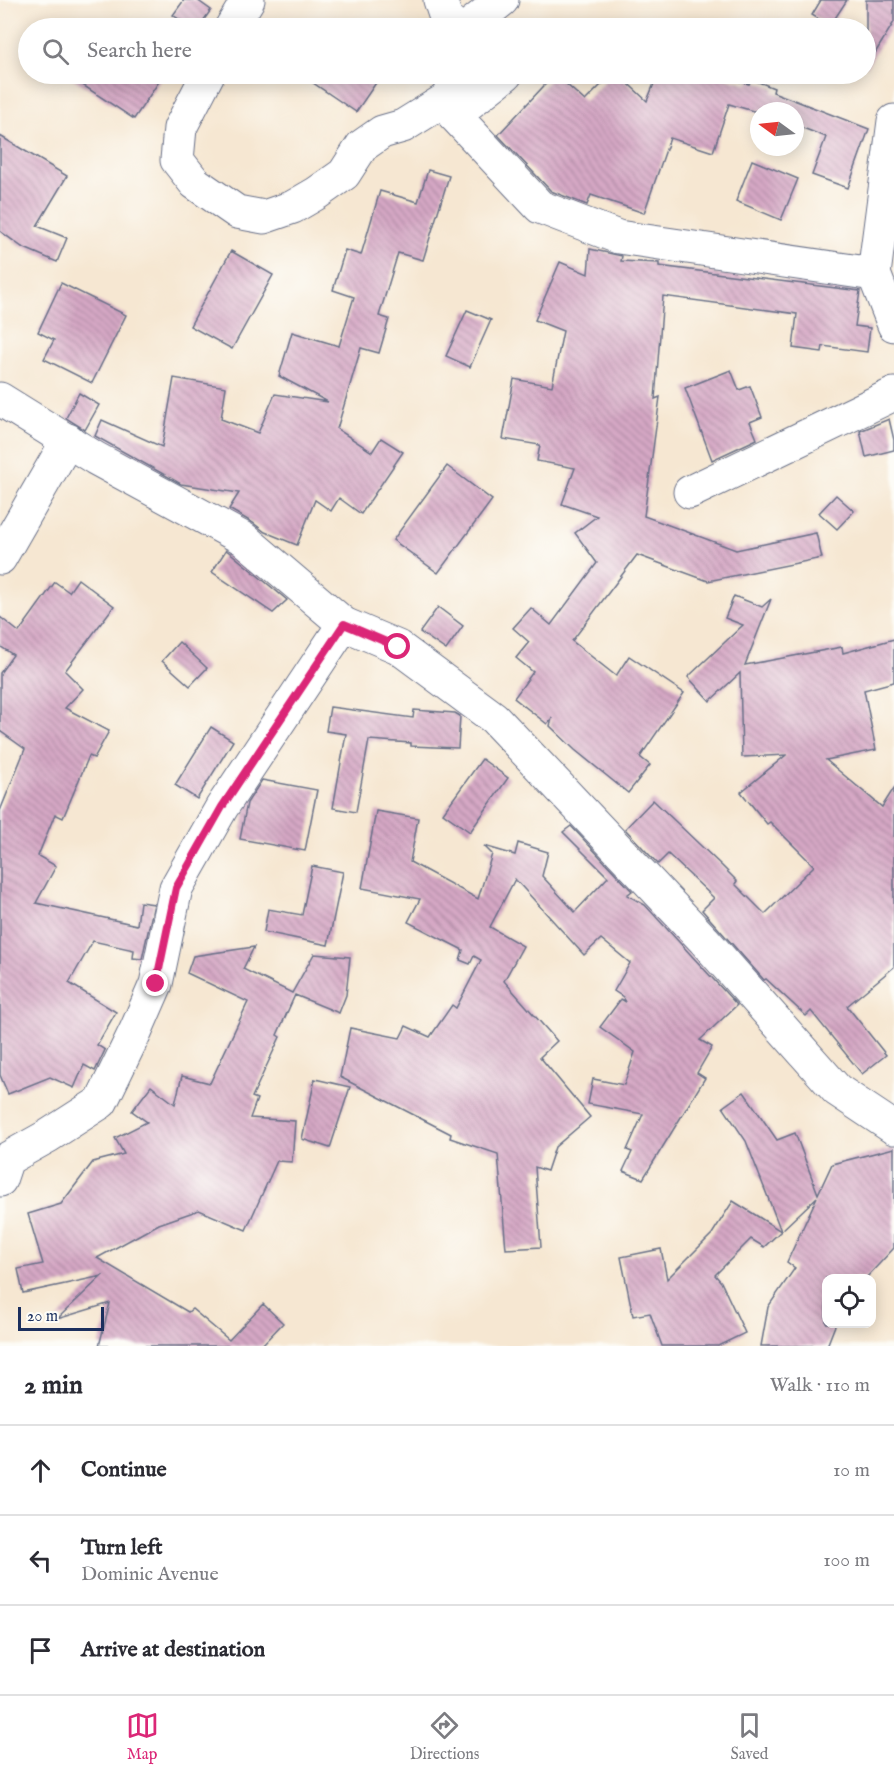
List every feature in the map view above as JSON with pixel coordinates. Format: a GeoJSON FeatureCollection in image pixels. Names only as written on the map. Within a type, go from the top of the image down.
{"type":"FeatureCollection","features":[{"type":"Feature","properties":{"kind":"street"},"geometry":{"type":"LineString","coordinates":[[237,18],[248,0]]}},
{"type":"Feature","properties":{"kind":"street"},"geometry":{"type":"LineString","coordinates":[[440,0],[446,18]]}},
{"type":"Feature","properties":{"kind":"street"},"geometry":{"type":"LineString","coordinates":[[480,18],[502,0]]}},
{"type":"Feature","properties":{"kind":"street"},"geometry":{"type":"LineString","coordinates":[[203,84],[180,128],[177,160],[195,183],[237,212],[264,216],[293,207],[344,174],[362,146],[382,132],[403,126],[452,94],[479,84]]}},
{"type":"Feature","properties":{"kind":"street"},"geometry":{"type":"LineString","coordinates":[[452,94],[540,207],[618,237],[874,274]]}},
{"type":"Feature","properties":{"kind":"street"},"geometry":{"type":"LineString","coordinates":[[894,121],[874,274],[894,325]]}},
{"type":"Feature","properties":{"kind":"street"},"geometry":{"type":"LineString","coordinates":[[690,492],[894,394]]}},
{"type":"Feature","properties":{"kind":"street"},"geometry":{"type":"LineString","coordinates":[[0,399],[95,458],[244,539],[344,624],[398,647],[494,718],[704,940],[837,1090],[894,1128]]}},
{"type":"Feature","properties":{"kind":"street"},"geometry":{"type":"LineString","coordinates":[[0,558],[68,440]]}},
{"type":"Feature","properties":{"kind":"street"},"geometry":{"type":"LineString","coordinates":[[0,1180],[7,1159],[48,1136],[100,1102],[156,984],[176,888],[222,807],[344,624]]}},
{"type":"Feature","properties":{"kind":"building"},"geometry":{"type":"Polygon","coordinates":[[[184,0],[197,0],[211,10],[205,18],[177,18],[173,15],[184,0]]]}},
{"type":"Feature","properties":{"kind":"building"},"geometry":{"type":"Polygon","coordinates":[[[821,0],[847,0],[835,18],[817,18],[812,15],[821,0]]]}},
{"type":"Feature","properties":{"kind":"building"},"geometry":{"type":"Polygon","coordinates":[[[866,0],[894,0],[894,22],[876,52],[876,18],[866,18],[866,0]]]}},
{"type":"Feature","properties":{"kind":"building"},"geometry":{"type":"Polygon","coordinates":[[[81,84],[157,84],[134,119],[81,84]]]}},
{"type":"Feature","properties":{"kind":"building"},"geometry":{"type":"Polygon","coordinates":[[[315,84],[375,84],[356,112],[315,84]]]}},
{"type":"Feature","properties":{"kind":"building"},"geometry":{"type":"Polygon","coordinates":[[[546,84],[566,84],[585,101],[602,84],[629,84],[647,101],[654,84],[764,84],[774,88],[773,92],[799,102],[750,102],[750,110],[729,104],[713,152],[670,138],[644,213],[591,195],[587,205],[551,191],[498,135],[546,84]]]}},
{"type":"Feature","properties":{"kind":"building"},"geometry":{"type":"Polygon","coordinates":[[[804,104],[869,129],[848,188],[812,175],[826,137],[804,128],[804,104]]]}},
{"type":"Feature","properties":{"kind":"building"},"geometry":{"type":"Polygon","coordinates":[[[0,136],[67,176],[37,226],[67,238],[57,262],[22,247],[0,231],[0,136]]]}},
{"type":"Feature","properties":{"kind":"building"},"geometry":{"type":"Polygon","coordinates":[[[752,160],[798,179],[781,220],[736,201],[752,160]]]}},
{"type":"Feature","properties":{"kind":"building"},"geometry":{"type":"Polygon","coordinates":[[[428,170],[449,176],[423,260],[398,253],[379,316],[389,319],[379,353],[361,348],[337,429],[372,452],[381,438],[403,452],[361,514],[339,498],[331,511],[315,500],[297,545],[265,532],[229,509],[239,493],[181,484],[95,436],[102,420],[162,447],[174,378],[226,387],[221,419],[258,433],[275,394],[328,402],[279,376],[292,332],[339,346],[354,297],[333,290],[345,250],[361,255],[380,191],[418,202],[428,170]]]}},
{"type":"Feature","properties":{"kind":"building"},"geometry":{"type":"Polygon","coordinates":[[[590,249],[622,256],[621,261],[659,263],[659,266],[860,291],[855,326],[870,328],[867,352],[823,346],[822,352],[793,348],[797,314],[663,296],[655,399],[660,397],[644,516],[736,550],[816,533],[822,558],[708,581],[637,555],[572,641],[616,676],[629,656],[684,693],[640,757],[650,765],[628,793],[575,750],[550,726],[552,718],[547,724],[514,698],[533,672],[516,658],[529,642],[513,628],[531,608],[551,625],[597,563],[575,533],[597,516],[562,504],[575,468],[537,461],[540,445],[503,439],[514,379],[552,386],[563,331],[535,320],[560,262],[588,274],[590,249]]]}},
{"type":"Feature","properties":{"kind":"building"},"geometry":{"type":"Polygon","coordinates":[[[231,251],[273,275],[232,349],[190,326],[231,251]]]}},
{"type":"Feature","properties":{"kind":"building"},"geometry":{"type":"Polygon","coordinates":[[[61,283],[126,315],[92,383],[44,359],[54,340],[38,332],[61,283]]]}},
{"type":"Feature","properties":{"kind":"building"},"geometry":{"type":"Polygon","coordinates":[[[467,310],[491,320],[470,367],[446,356],[467,310]]]}},
{"type":"Feature","properties":{"kind":"building"},"geometry":{"type":"Polygon","coordinates":[[[731,370],[739,390],[750,386],[762,417],[750,422],[757,439],[712,460],[685,388],[731,370]]]}},
{"type":"Feature","properties":{"kind":"building"},"geometry":{"type":"Polygon","coordinates":[[[79,393],[99,405],[85,430],[66,418],[79,393]]]}},
{"type":"Feature","properties":{"kind":"building"},"geometry":{"type":"Polygon","coordinates":[[[889,419],[894,450],[866,457],[860,431],[889,419]]]}},
{"type":"Feature","properties":{"kind":"building"},"geometry":{"type":"Polygon","coordinates":[[[447,466],[492,500],[438,573],[393,540],[447,466]]]}},
{"type":"Feature","properties":{"kind":"building"},"geometry":{"type":"Polygon","coordinates":[[[836,495],[854,511],[837,529],[819,513],[836,495]]]}},
{"type":"Feature","properties":{"kind":"building"},"geometry":{"type":"Polygon","coordinates":[[[226,550],[287,600],[273,613],[212,572],[226,550]]]}},
{"type":"Feature","properties":{"kind":"building"},"geometry":{"type":"Polygon","coordinates":[[[78,579],[114,606],[65,671],[83,689],[65,708],[109,731],[94,758],[89,756],[63,818],[55,814],[38,856],[56,866],[36,903],[137,925],[140,902],[154,904],[142,959],[133,958],[134,950],[93,941],[69,983],[116,1012],[97,1045],[105,1050],[95,1071],[84,1065],[74,1088],[50,1077],[8,1094],[0,1075],[0,811],[25,749],[0,731],[0,673],[13,655],[0,646],[0,617],[19,632],[55,582],[69,592],[78,579]]]}},
{"type":"Feature","properties":{"kind":"building"},"geometry":{"type":"Polygon","coordinates":[[[734,596],[762,607],[771,599],[745,665],[842,647],[843,653],[894,639],[894,682],[864,690],[876,750],[826,760],[882,807],[894,788],[894,967],[847,1006],[886,1055],[862,1074],[811,1011],[806,1016],[766,979],[764,980],[702,910],[714,898],[668,854],[658,864],[625,829],[653,800],[737,881],[735,884],[765,914],[814,866],[770,822],[767,824],[741,792],[786,755],[742,757],[740,673],[710,701],[688,677],[743,625],[725,618],[734,596]]]}},
{"type":"Feature","properties":{"kind":"building"},"geometry":{"type":"Polygon","coordinates":[[[438,607],[463,626],[446,650],[420,632],[438,607]]]}},
{"type":"Feature","properties":{"kind":"building"},"geometry":{"type":"Polygon","coordinates":[[[179,642],[207,668],[190,686],[162,661],[179,642]]]}},
{"type":"Feature","properties":{"kind":"building"},"geometry":{"type":"Polygon","coordinates":[[[330,707],[413,718],[414,710],[455,713],[460,716],[458,748],[411,746],[411,743],[369,740],[356,812],[333,808],[346,734],[326,731],[330,707]]]}},
{"type":"Feature","properties":{"kind":"building"},"geometry":{"type":"Polygon","coordinates":[[[211,727],[233,741],[197,799],[175,785],[211,727]]]}},
{"type":"Feature","properties":{"kind":"building"},"geometry":{"type":"Polygon","coordinates":[[[482,759],[508,778],[470,832],[443,813],[482,759]]]}},
{"type":"Feature","properties":{"kind":"building"},"geometry":{"type":"Polygon","coordinates":[[[262,780],[317,790],[305,851],[240,839],[247,803],[262,780]]]}},
{"type":"Feature","properties":{"kind":"building"},"geometry":{"type":"Polygon","coordinates":[[[376,811],[418,818],[410,862],[478,899],[492,854],[484,846],[515,855],[518,843],[548,852],[542,876],[575,912],[608,877],[563,832],[571,826],[632,891],[627,895],[645,905],[737,1005],[700,1040],[712,1047],[697,1073],[705,1078],[643,1179],[623,1171],[632,1152],[627,1150],[643,1114],[588,1104],[593,1079],[624,1085],[635,1052],[600,1027],[621,999],[626,1002],[614,991],[630,963],[601,939],[584,955],[515,879],[490,927],[523,946],[504,981],[557,1041],[540,1057],[590,1117],[555,1147],[547,1171],[535,1167],[541,1247],[506,1249],[498,1154],[450,1138],[451,1134],[340,1077],[350,1028],[400,1038],[406,1026],[430,1037],[452,1005],[456,1008],[481,960],[474,956],[470,964],[460,960],[463,950],[408,922],[420,899],[362,888],[376,811]]]}},
{"type":"Feature","properties":{"kind":"building"},"geometry":{"type":"Polygon","coordinates":[[[312,866],[343,872],[328,945],[264,932],[268,909],[302,915],[312,866]]]}},
{"type":"Feature","properties":{"kind":"building"},"geometry":{"type":"Polygon","coordinates":[[[254,947],[243,969],[292,993],[314,954],[350,957],[346,995],[339,1013],[295,995],[277,1035],[280,1037],[252,1097],[257,1099],[250,1118],[295,1121],[292,1162],[277,1161],[246,1230],[199,1210],[159,1224],[97,1258],[188,1312],[192,1309],[229,1340],[263,1304],[283,1323],[261,1346],[99,1346],[110,1303],[57,1319],[102,1276],[23,1293],[18,1269],[43,1264],[28,1214],[61,1204],[93,1162],[124,1154],[115,1138],[147,1122],[132,1111],[151,1086],[175,1104],[182,1076],[210,1083],[248,1002],[187,973],[193,956],[254,947]]]}},
{"type":"Feature","properties":{"kind":"building"},"geometry":{"type":"Polygon","coordinates":[[[315,1079],[350,1087],[330,1148],[302,1139],[315,1079]]]}},
{"type":"Feature","properties":{"kind":"building"},"geometry":{"type":"Polygon","coordinates":[[[744,1092],[777,1140],[795,1133],[818,1194],[832,1164],[894,1148],[894,1248],[870,1274],[822,1274],[822,1328],[834,1328],[827,1346],[761,1346],[768,1307],[795,1268],[787,1262],[817,1197],[781,1231],[746,1141],[723,1107],[744,1092]]]}},
{"type":"Feature","properties":{"kind":"building"},"geometry":{"type":"Polygon","coordinates":[[[733,1201],[781,1231],[764,1247],[751,1239],[715,1275],[721,1282],[745,1333],[718,1346],[662,1346],[650,1313],[633,1316],[621,1257],[661,1249],[667,1279],[712,1234],[733,1201]]]}},
{"type":"Feature","properties":{"kind":"route"},"geometry":{"type":"LineString","coordinates":[[156,984],[176,888],[222,807],[344,624],[398,647]]}}]}
